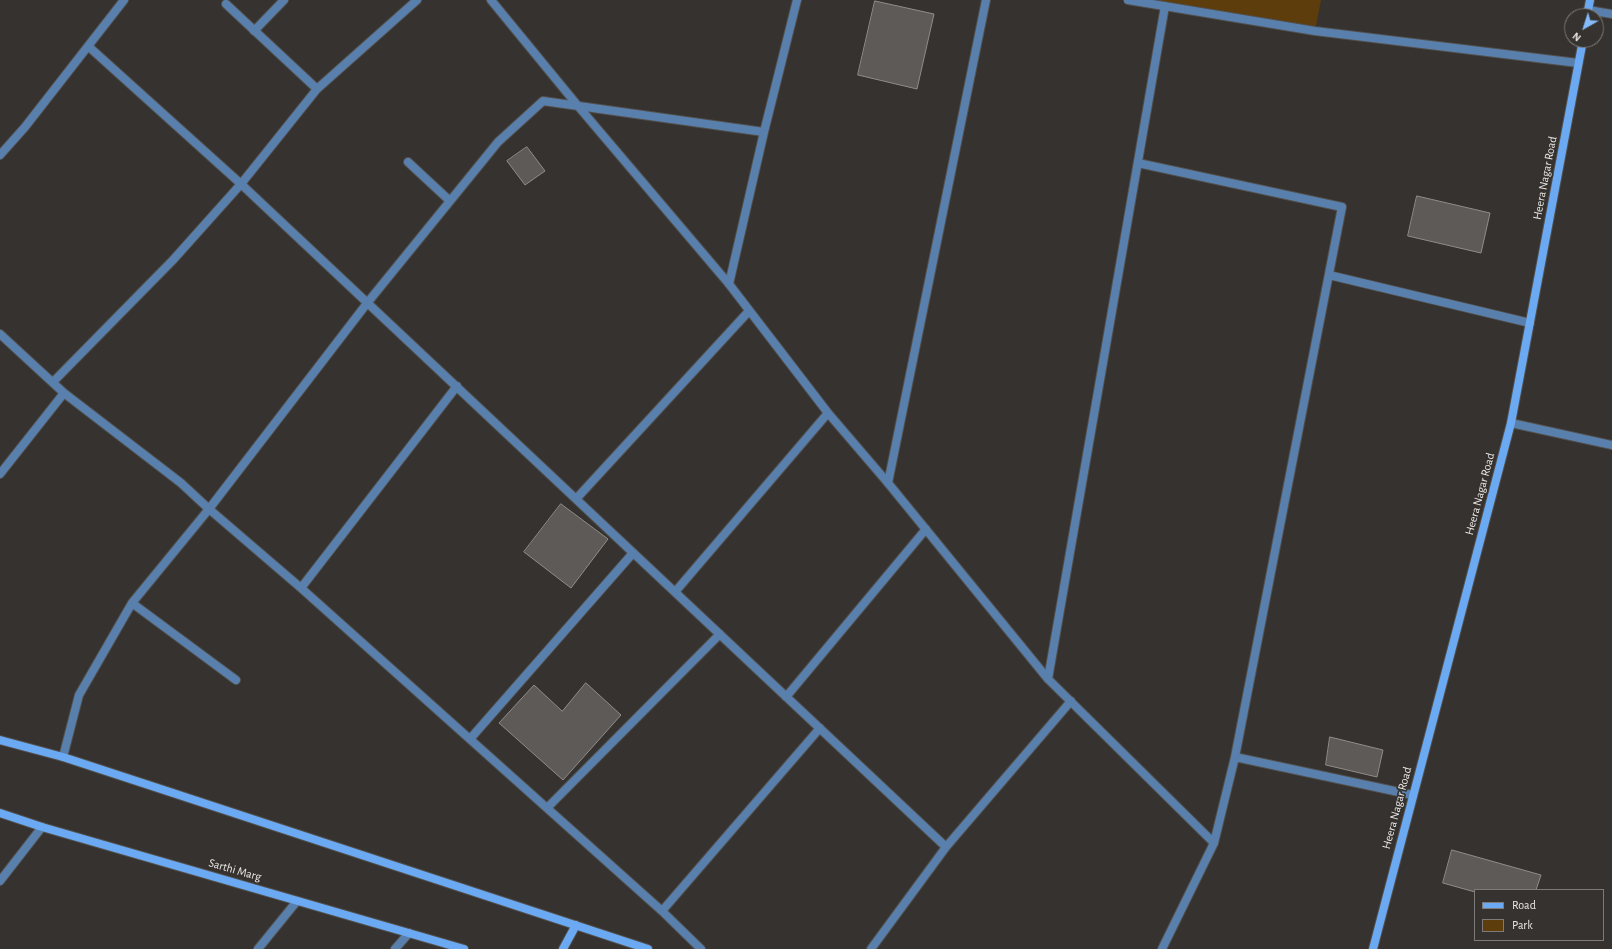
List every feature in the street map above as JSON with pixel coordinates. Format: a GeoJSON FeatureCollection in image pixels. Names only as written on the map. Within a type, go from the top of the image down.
{"type":"FeatureCollection","features":[{"type":"Feature","properties":{"kind":"street"},"geometry":{"type":"LineString","coordinates":[[0,155],[25,126],[124,0]]}},
{"type":"Feature","properties":{"kind":"street"},"geometry":{"type":"LineString","coordinates":[[254,31],[284,0]]}},
{"type":"Feature","properties":{"kind":"street"},"geometry":{"type":"LineString","coordinates":[[53,382],[173,260],[241,184],[317,89],[417,0]]}},
{"type":"Feature","properties":{"kind":"street"},"geometry":{"type":"LineString","coordinates":[[491,0],[578,106],[729,284],[828,413],[888,483],[1048,679],[1214,843]]}},
{"type":"Feature","properties":{"kind":"street"},"geometry":{"type":"LineString","coordinates":[[729,284],[764,132],[797,0]]}},
{"type":"Feature","properties":{"kind":"street"},"geometry":{"type":"LineString","coordinates":[[888,483],[986,0]]}},
{"type":"Feature","properties":{"kind":"street"},"geometry":{"type":"LineString","coordinates":[[1128,0],[1315,30],[1578,63]]}},
{"type":"Feature","properties":{"kind":"street"},"geometry":{"type":"LineString","coordinates":[[226,4],[317,89]]}},
{"type":"Feature","properties":{"kind":"street"},"geometry":{"type":"LineString","coordinates":[[1048,679],[1165,6]]}},
{"type":"Feature","properties":{"kind":"street"},"geometry":{"type":"LineString","coordinates":[[88,46],[241,184],[368,302],[946,847]]}},
{"type":"Feature","properties":{"kind":"street","name":"Heera Nagar Road"},"geometry":{"type":"LineString","coordinates":[[1373,949],[1412,795],[1511,422],[1581,48]]}},
{"type":"Feature","properties":{"kind":"street"},"geometry":{"type":"LineString","coordinates":[[63,757],[79,695],[132,603],[209,509],[368,302],[498,142],[543,101],[764,132]]}},
{"type":"Feature","properties":{"kind":"street"},"geometry":{"type":"LineString","coordinates":[[408,162],[450,201]]}},
{"type":"Feature","properties":{"kind":"street"},"geometry":{"type":"LineString","coordinates":[[1138,163],[1342,207],[1235,757],[1214,843],[1162,949]]}},
{"type":"Feature","properties":{"kind":"street"},"geometry":{"type":"LineString","coordinates":[[1329,275],[1530,323]]}},
{"type":"Feature","properties":{"kind":"street"},"geometry":{"type":"LineString","coordinates":[[576,499],[749,311]]}},
{"type":"Feature","properties":{"kind":"street"},"geometry":{"type":"LineString","coordinates":[[0,334],[64,393],[181,483],[301,588],[662,911],[701,949]]}},
{"type":"Feature","properties":{"kind":"street"},"geometry":{"type":"LineString","coordinates":[[301,588],[457,386]]}},
{"type":"Feature","properties":{"kind":"street"},"geometry":{"type":"LineString","coordinates":[[0,474],[64,393]]}},
{"type":"Feature","properties":{"kind":"street"},"geometry":{"type":"LineString","coordinates":[[676,592],[828,413]]}},
{"type":"Feature","properties":{"kind":"street"},"geometry":{"type":"LineString","coordinates":[[1511,422],[1612,445]]}},
{"type":"Feature","properties":{"kind":"street"},"geometry":{"type":"LineString","coordinates":[[786,697],[926,529]]}},
{"type":"Feature","properties":{"kind":"street"},"geometry":{"type":"LineString","coordinates":[[470,739],[633,553]]}},
{"type":"Feature","properties":{"kind":"street"},"geometry":{"type":"LineString","coordinates":[[132,603],[236,680]]}},
{"type":"Feature","properties":{"kind":"street"},"geometry":{"type":"LineString","coordinates":[[547,808],[720,634]]}},
{"type":"Feature","properties":{"kind":"street"},"geometry":{"type":"LineString","coordinates":[[870,949],[946,847],[1071,701]]}},
{"type":"Feature","properties":{"kind":"street"},"geometry":{"type":"LineString","coordinates":[[662,911],[820,728]]}},
{"type":"Feature","properties":{"kind":"street"},"geometry":{"type":"LineString","coordinates":[[0,740],[63,757],[648,949]]}},
{"type":"Feature","properties":{"kind":"street"},"geometry":{"type":"LineString","coordinates":[[1235,757],[1412,795]]}},
{"type":"Feature","properties":{"kind":"street","name":"Sarthi Marg"},"geometry":{"type":"LineString","coordinates":[[0,813],[42,827],[464,949]]}},
{"type":"Feature","properties":{"kind":"street"},"geometry":{"type":"LineString","coordinates":[[0,881],[42,827]]}},
{"type":"Feature","properties":{"kind":"street"},"geometry":{"type":"LineString","coordinates":[[258,949],[297,901]]}},
{"type":"Feature","properties":{"kind":"street"},"geometry":{"type":"LineString","coordinates":[[563,949],[576,926]]}},
{"type":"Feature","properties":{"kind":"street"},"geometry":{"type":"LineString","coordinates":[[395,949],[409,933]]}},
{"type":"Feature","properties":{"kind":"green space"},"geometry":{"type":"Polygon","coordinates":[[[1128,0],[1321,0],[1315,31],[1128,0]]]}},
{"type":"Feature","properties":{"kind":"building"},"geometry":{"type":"Polygon","coordinates":[[[875,1],[934,14],[917,89],[858,75],[875,1]]]}},
{"type":"Feature","properties":{"kind":"building"},"geometry":{"type":"Polygon","coordinates":[[[527,147],[545,171],[525,185],[507,161],[527,147]]]}},
{"type":"Feature","properties":{"kind":"building"},"geometry":{"type":"Polygon","coordinates":[[[1417,196],[1490,213],[1481,253],[1408,236],[1417,196]]]}},
{"type":"Feature","properties":{"kind":"building"},"geometry":{"type":"Polygon","coordinates":[[[561,504],[608,539],[571,588],[524,552],[561,504]]]}},
{"type":"Feature","properties":{"kind":"building"},"geometry":{"type":"Polygon","coordinates":[[[586,683],[621,715],[563,780],[499,723],[534,685],[562,711],[586,683]]]}},
{"type":"Feature","properties":{"kind":"building"},"geometry":{"type":"Polygon","coordinates":[[[1330,737],[1383,750],[1377,777],[1326,765],[1330,737]]]}},
{"type":"Feature","properties":{"kind":"building"},"geometry":{"type":"Polygon","coordinates":[[[1452,850],[1541,875],[1536,889],[1474,889],[1474,892],[1443,883],[1452,850]]]}}]}
